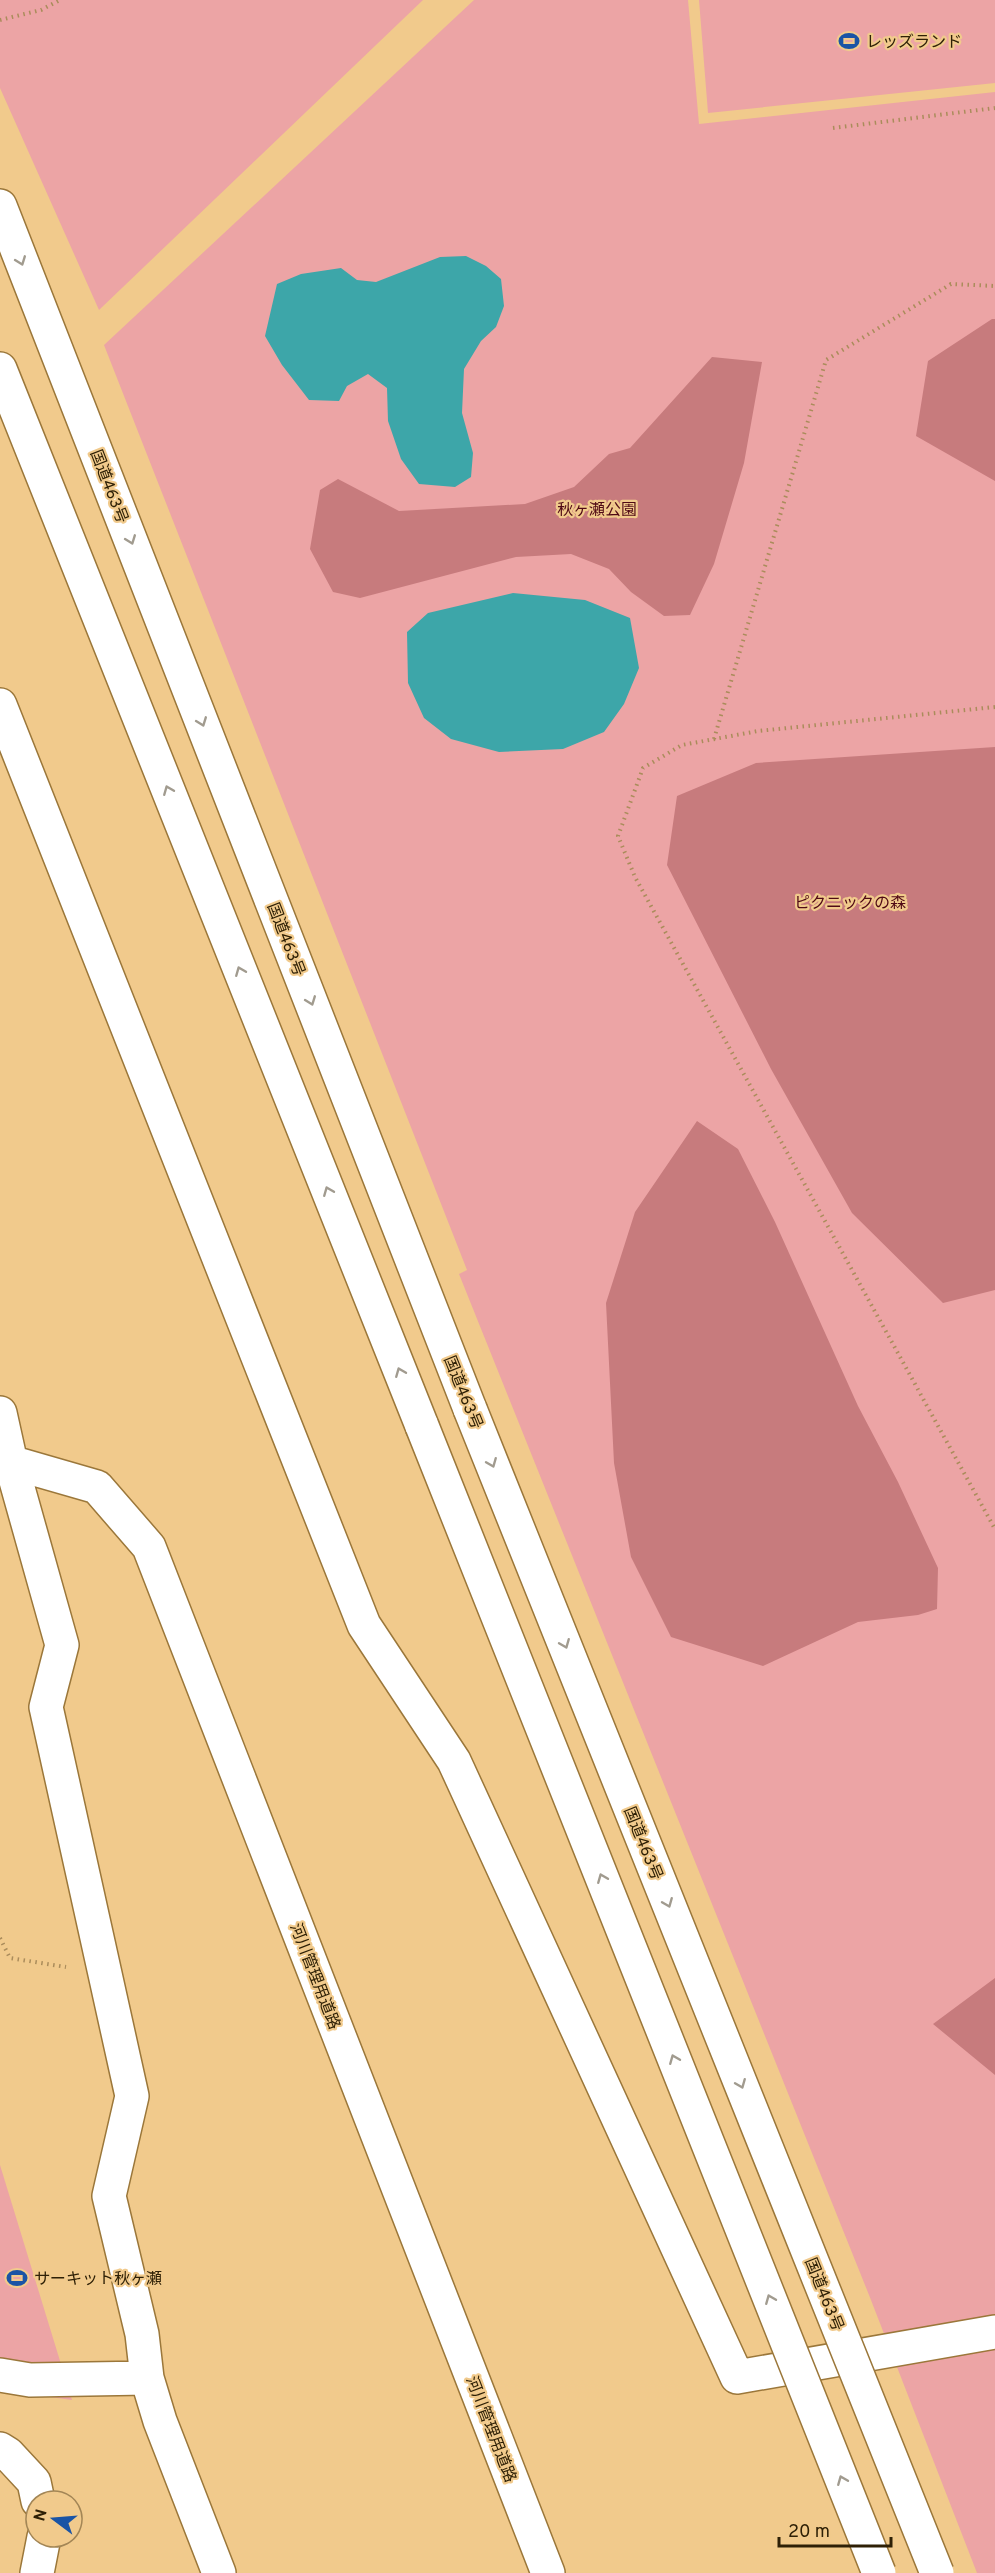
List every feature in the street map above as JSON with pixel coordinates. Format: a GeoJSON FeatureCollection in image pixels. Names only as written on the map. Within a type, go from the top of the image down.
{"type":"FeatureCollection","features":[{"type":"Feature","properties":{"kind":"main road","name":"国道463号"},"geometry":{"type":"LineString","coordinates":[[0,206],[470,1409],[937,2573]]}},
{"type":"Feature","properties":{"kind":"main road"},"geometry":{"type":"LineString","coordinates":[[0,369],[879,2573]]}},
{"type":"Feature","properties":{"kind":"main road"},"geometry":{"type":"LineString","coordinates":[[0,705],[364,1625],[454,1761],[737,2377],[995,2332]]}},
{"type":"Feature","properties":{"kind":"main road"},"geometry":{"type":"LineString","coordinates":[[0,1413],[6,1461],[62,1645],[46,1707],[132,2096],[109,2196],[142,2334],[147,2378],[160,2421],[219,2573]]}},
{"type":"Feature","properties":{"kind":"main road","name":"河川管理用道路"},"geometry":{"type":"LineString","coordinates":[[6,1461],[97,1487],[149,1547],[548,2573]]}},
{"type":"Feature","properties":{"kind":"main road"},"geometry":{"type":"LineString","coordinates":[[0,2374],[30,2380],[147,2378]]}},
{"type":"Feature","properties":{"kind":"main road"},"geometry":{"type":"LineString","coordinates":[[0,2449],[8,2454],[34,2482],[35,2489]]}},
{"type":"Feature","properties":{"kind":"main road"},"geometry":{"type":"LineString","coordinates":[[37,2573],[42,2549]]}},
{"type":"Feature","properties":{"kind":"path"},"geometry":{"type":"LineString","coordinates":[[0,20],[41,9],[60,0]]}},
{"type":"Feature","properties":{"kind":"path"},"geometry":{"type":"LineString","coordinates":[[833,128],[995,108]]}},
{"type":"Feature","properties":{"kind":"path"},"geometry":{"type":"LineString","coordinates":[[714,739],[826,360],[951,284],[995,286]]}},
{"type":"Feature","properties":{"kind":"path"},"geometry":{"type":"LineString","coordinates":[[995,707],[758,731],[682,745],[643,768],[618,836],[634,877],[995,1529]]}},
{"type":"Feature","properties":{"kind":"path"},"geometry":{"type":"LineString","coordinates":[[0,1938],[10,1958],[106,1972]]}},
{"type":"Feature","properties":{"kind":"green space"},"geometry":{"type":"Polygon","coordinates":[[[0,0],[423,0],[99,310],[0,88],[0,0]]]}},
{"type":"Feature","properties":{"kind":"green space","name":"秋ヶ瀬公園"},"geometry":{"type":"Polygon","coordinates":[[[474,0],[688,0],[699,124],[995,92],[995,2573],[977,2573],[869,2295],[459,1274],[467,1270],[104,345],[474,0]]]}},
{"type":"Feature","properties":{"kind":"green space","name":"レッズランド"},"geometry":{"type":"Polygon","coordinates":[[[699,0],[995,0],[995,83],[708,113],[699,0]]]}},
{"type":"Feature","properties":{"kind":"green space"},"geometry":{"type":"Polygon","coordinates":[[[995,319],[995,481],[916,436],[928,361],[995,319]]]}},
{"type":"Feature","properties":{"kind":"green space"},"geometry":{"type":"Polygon","coordinates":[[[712,357],[762,362],[744,463],[714,564],[690,615],[664,616],[631,592],[609,569],[571,554],[516,557],[360,598],[333,592],[310,549],[320,490],[338,479],[399,511],[525,504],[574,487],[609,454],[630,448],[712,357]]]}},
{"type":"Feature","properties":{"kind":"green space","name":"ピクニックの森"},"geometry":{"type":"Polygon","coordinates":[[[995,747],[995,1290],[943,1303],[852,1213],[771,1069],[667,865],[677,796],[756,763],[995,747]]]}},
{"type":"Feature","properties":{"kind":"green space"},"geometry":{"type":"Polygon","coordinates":[[[697,1121],[738,1149],[775,1222],[858,1406],[898,1482],[938,1568],[937,1609],[918,1615],[858,1622],[763,1666],[671,1637],[631,1557],[614,1463],[606,1303],[635,1212],[697,1121]]]}},
{"type":"Feature","properties":{"kind":"green space"},"geometry":{"type":"Polygon","coordinates":[[[995,1978],[995,2075],[933,2024],[995,1978]]]}},
{"type":"Feature","properties":{"kind":"green space","name":"サーキット秋ヶ瀬"},"geometry":{"type":"Polygon","coordinates":[[[0,2165],[72,2400],[0,2390],[0,2165]]]}},
{"type":"Feature","properties":{"kind":"water"},"geometry":{"type":"Polygon","coordinates":[[[466,256],[486,266],[501,279],[504,306],[496,327],[481,341],[464,369],[462,413],[473,453],[471,477],[455,487],[419,484],[401,459],[388,421],[387,388],[368,374],[347,386],[339,401],[309,400],[282,365],[265,336],[277,284],[301,274],[341,268],[357,280],[376,282],[440,257],[466,256]]]}},
{"type":"Feature","properties":{"kind":"water"},"geometry":{"type":"Polygon","coordinates":[[[513,593],[585,600],[630,618],[639,668],[624,704],[604,732],[563,749],[499,752],[451,739],[424,718],[408,683],[407,632],[428,613],[513,593]]]}},
{"type":"Feature","properties":{"kind":"place","name":"レッズランド"},"geometry":{"type":"Point","coordinates":[849,41]}},
{"type":"Feature","properties":{"kind":"place","name":"サーキット秋ヶ瀬"},"geometry":{"type":"Point","coordinates":[17,2278]}}]}
